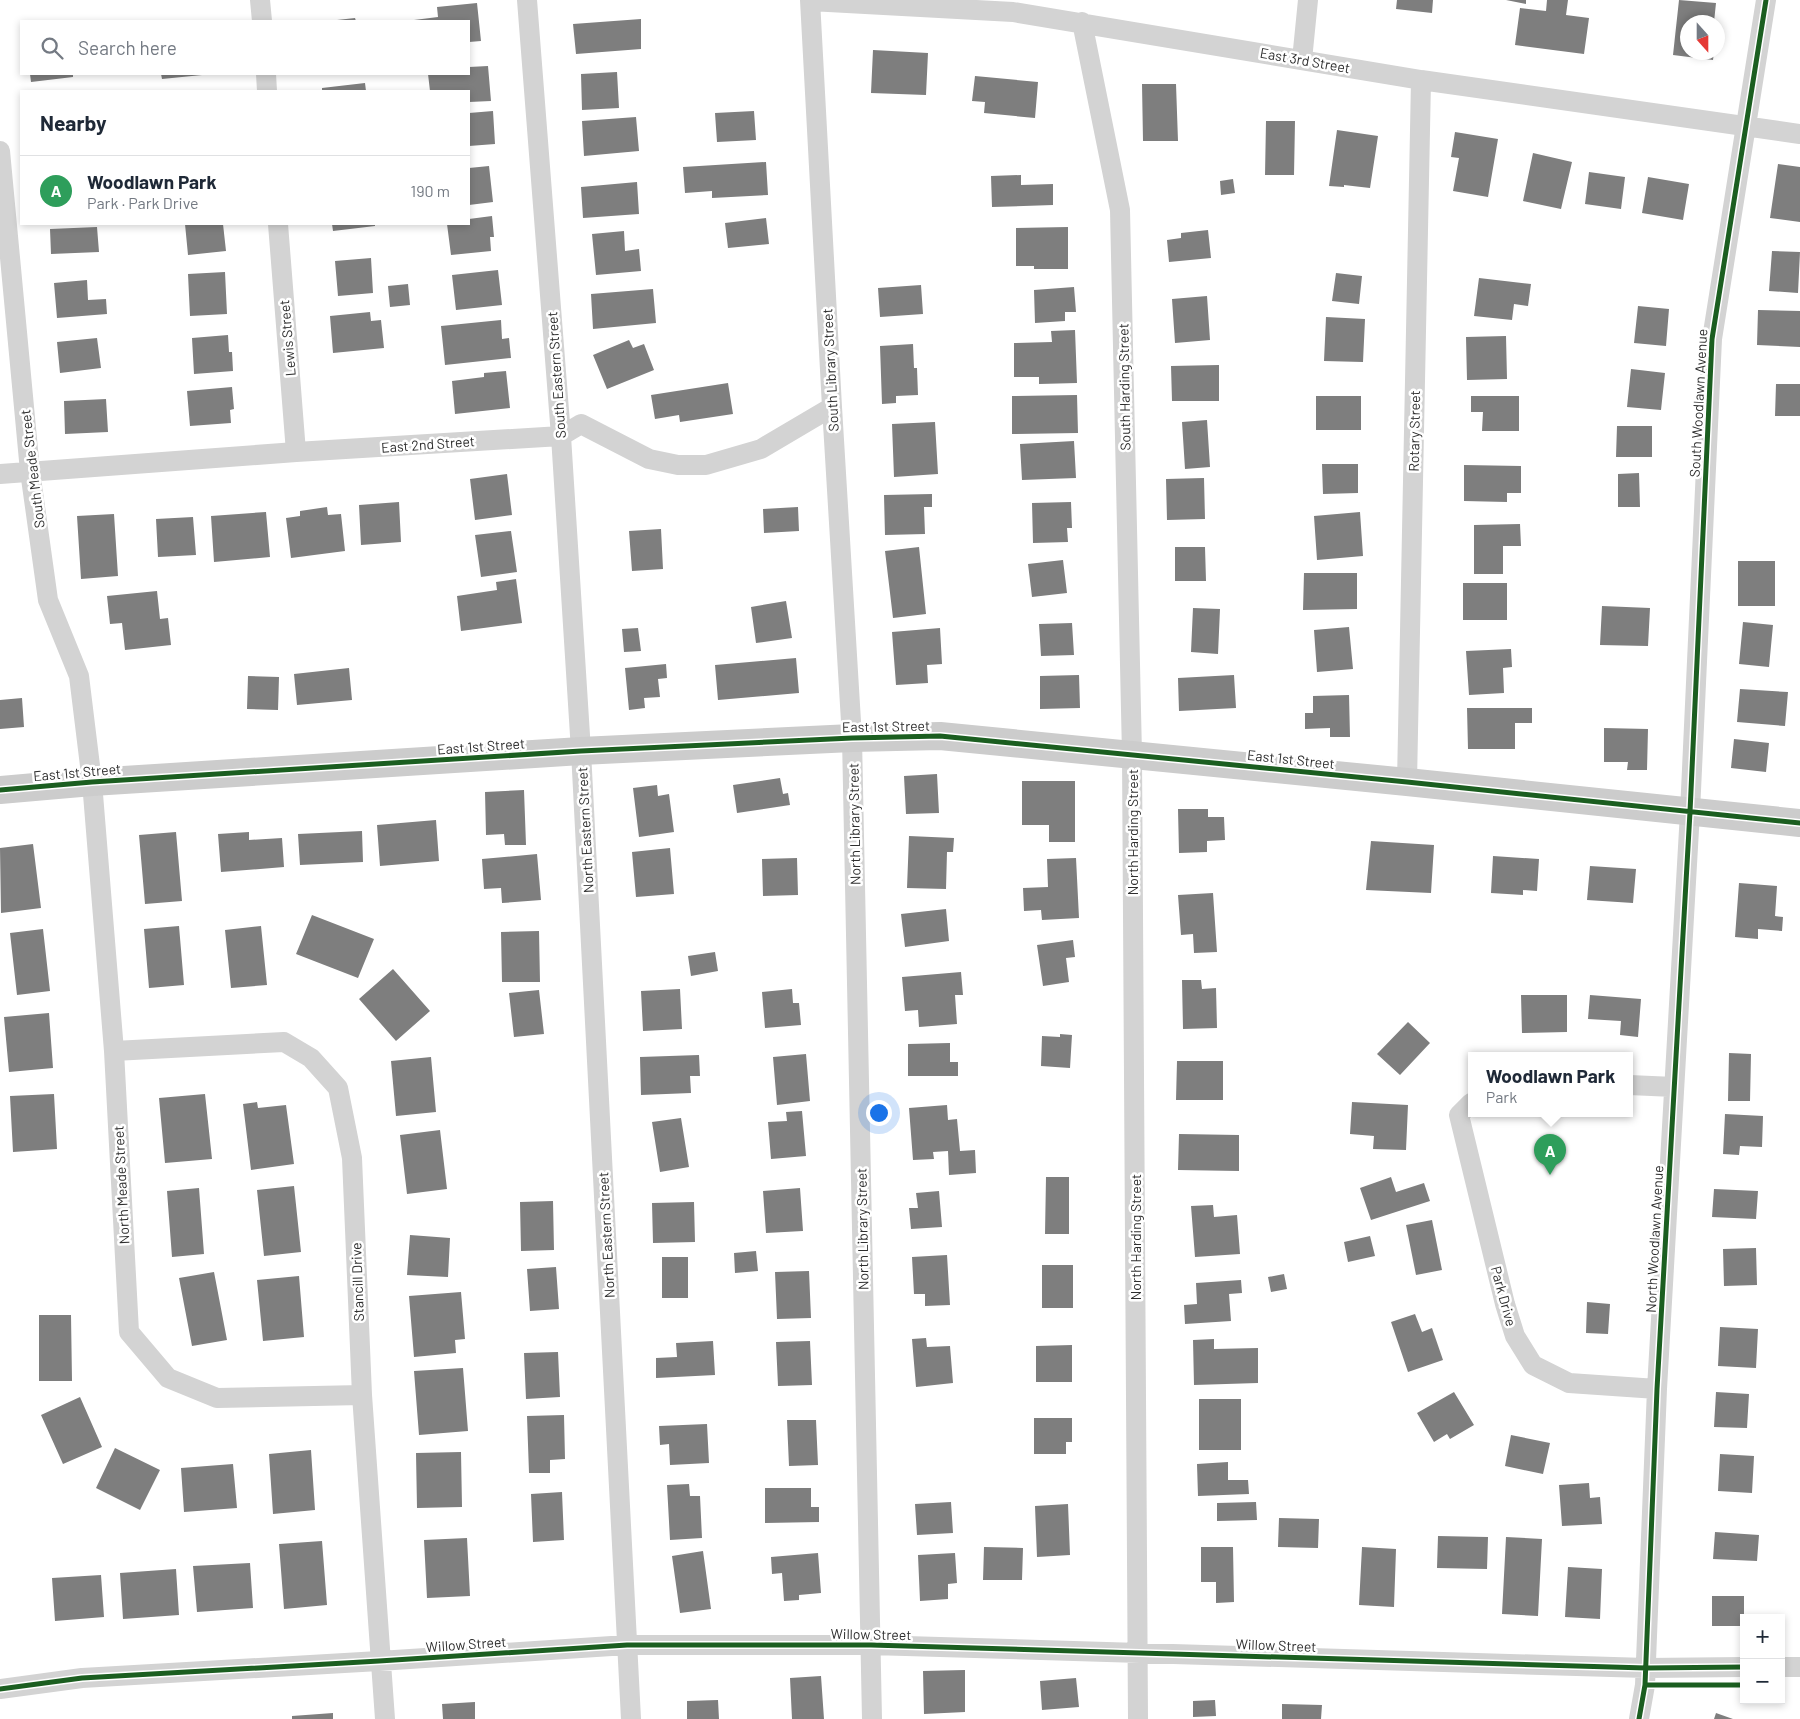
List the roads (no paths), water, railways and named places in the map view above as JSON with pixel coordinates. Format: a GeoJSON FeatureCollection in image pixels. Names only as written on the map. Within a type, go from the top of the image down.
{"type":"FeatureCollection","features":[{"type":"Feature","properties":{"kind":"street"},"geometry":{"type":"LineString","coordinates":[[260,0],[262,20]]}},
{"type":"Feature","properties":{"kind":"street","name":"South Eastern Street"},"geometry":{"type":"LineString","coordinates":[[527,0],[561,436],[581,751]]}},
{"type":"Feature","properties":{"kind":"street"},"geometry":{"type":"LineString","coordinates":[[1302,60],[1308,0]]}},
{"type":"Feature","properties":{"kind":"street","name":"South Woodlawn Avenue"},"geometry":{"type":"LineString","coordinates":[[1690,812],[1712,339],[1766,0]]}},
{"type":"Feature","properties":{"kind":"street","name":"East 3rd Street"},"geometry":{"type":"LineString","coordinates":[[810,1],[1014,6],[1082,22],[1421,80],[1800,134]]}},
{"type":"Feature","properties":{"kind":"street","name":"South Library Street"},"geometry":{"type":"LineString","coordinates":[[810,1],[852,738]]}},
{"type":"Feature","properties":{"kind":"street","name":"South Harding Street"},"geometry":{"type":"LineString","coordinates":[[1082,22],[1120,210],[1132,755]]}},
{"type":"Feature","properties":{"kind":"street"},"geometry":{"type":"LineString","coordinates":[[266,75],[268,90]]}},
{"type":"Feature","properties":{"kind":"street","name":"Rotary Street"},"geometry":{"type":"LineString","coordinates":[[1407,782],[1421,80]]}},
{"type":"Feature","properties":{"kind":"street","name":"South Meade Street"},"geometry":{"type":"LineString","coordinates":[[0,151],[30,471],[48,600],[80,676],[92,782]]}},
{"type":"Feature","properties":{"kind":"street","name":"Lewis Street"},"geometry":{"type":"LineString","coordinates":[[278,225],[296,452]]}},
{"type":"Feature","properties":{"kind":"street","name":"East 2nd Street"},"geometry":{"type":"LineString","coordinates":[[0,474],[296,452],[561,436],[581,424],[650,459],[678,465],[706,465],[761,449],[832,407]]}},
{"type":"Feature","properties":{"kind":"street","name":"East 1st Street"},"geometry":{"type":"LineString","coordinates":[[0,790],[92,782],[581,751],[852,738],[940,736],[1800,823]]}},
{"type":"Feature","properties":{"kind":"street","name":"North Library Street"},"geometry":{"type":"LineString","coordinates":[[852,738],[872,1719]]}},
{"type":"Feature","properties":{"kind":"street","name":"North Eastern Street"},"geometry":{"type":"LineString","coordinates":[[581,751],[631,1719]]}},
{"type":"Feature","properties":{"kind":"street","name":"North Harding Street"},"geometry":{"type":"LineString","coordinates":[[1132,755],[1138,1719]]}},
{"type":"Feature","properties":{"kind":"street","name":"North Meade Street"},"geometry":{"type":"LineString","coordinates":[[92,782],[114,1050],[129,1332],[168,1378],[217,1398],[362,1395]]}},
{"type":"Feature","properties":{"kind":"street","name":"North Woodlawn Avenue"},"geometry":{"type":"LineString","coordinates":[[1639,1719],[1645,1686],[1657,1389],[1690,812]]}},
{"type":"Feature","properties":{"kind":"street","name":"Stancill Drive"},"geometry":{"type":"LineString","coordinates":[[114,1050],[284,1042],[311,1058],[338,1088],[352,1158],[362,1395],[384,1719]]}},
{"type":"Feature","properties":{"kind":"street"},"geometry":{"type":"LineString","coordinates":[[1633,1085],[1674,1087]]}},
{"type":"Feature","properties":{"kind":"street","name":"Park Drive"},"geometry":{"type":"LineString","coordinates":[[1468,1106],[1459,1115],[1505,1304],[1514,1336],[1533,1365],[1569,1383],[1657,1389]]}},
{"type":"Feature","properties":{"kind":"street","name":"Willow Street"},"geometry":{"type":"LineString","coordinates":[[0,1689],[82,1678],[380,1662],[627,1645],[871,1645],[1646,1668],[1740,1667]]}},
{"type":"Feature","properties":{"kind":"street"},"geometry":{"type":"LineString","coordinates":[[1785,1667],[1800,1667]]}},
{"type":"Feature","properties":{"kind":"place","name":"Woodlawn Park"},"geometry":{"type":"Point","coordinates":[1550,1175]}}]}
